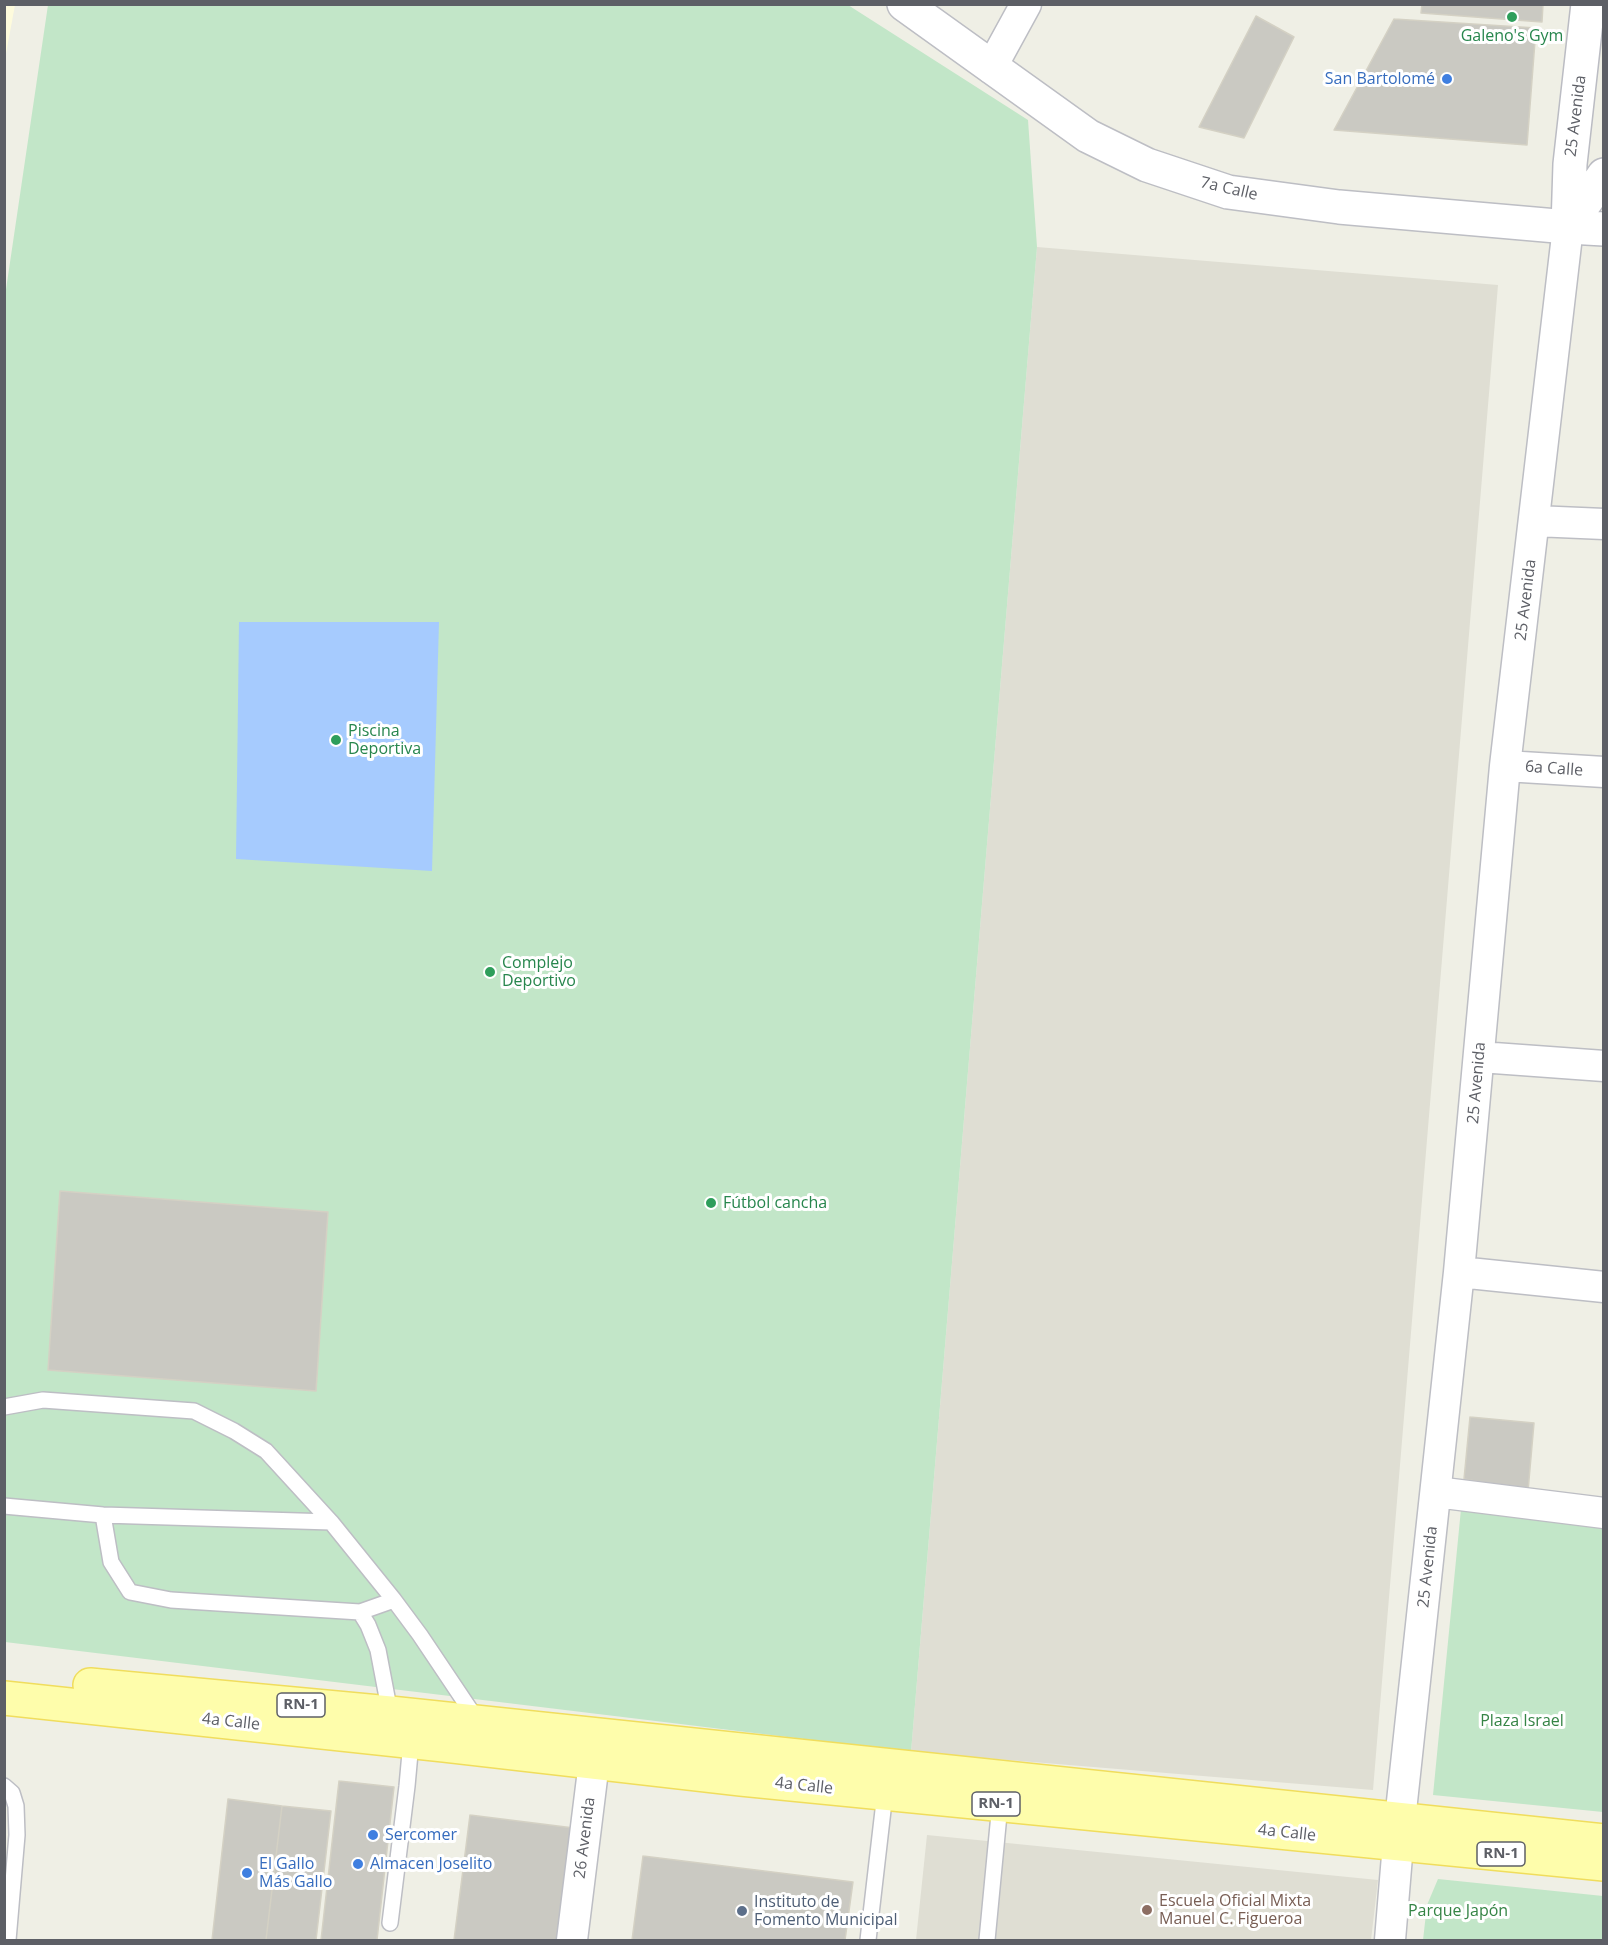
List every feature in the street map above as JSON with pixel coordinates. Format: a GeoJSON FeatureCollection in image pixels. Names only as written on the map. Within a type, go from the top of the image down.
{"type":"FeatureCollection","features":[{"type":"Feature","properties":{"kind":"main road","name":"4a Calle"},"geometry":{"type":"LineString","coordinates":[[4,1677],[390,1713],[479,1724],[596,1749],[885,1794],[1399,1832],[1604,1841]]}},
{"type":"Feature","properties":{"kind":"main road","name":"4a Calle"},"geometry":{"type":"LineString","coordinates":[[4,1698],[411,1742],[596,1749],[1399,1832],[1604,1864]]}},
{"type":"Feature","properties":{"kind":"street","name":"7a Calle"},"geometry":{"type":"LineString","coordinates":[[904,4],[991,69],[1088,136],[1147,165],[1228,192],[1339,207],[1568,227],[1604,228]]}},
{"type":"Feature","properties":{"kind":"street"},"geometry":{"type":"LineString","coordinates":[[991,69],[1026,4]]}},
{"type":"Feature","properties":{"kind":"street","name":"25 Avenida"},"geometry":{"type":"LineString","coordinates":[[1390,1941],[1399,1832],[1459,1272],[1505,766],[1568,227],[1570,164],[1588,4]]}},
{"type":"Feature","properties":{"kind":"street","name":"25 Avenida"},"geometry":{"type":"LineString","coordinates":[[1568,227],[1604,176]]}},
{"type":"Feature","properties":{"kind":"street"},"geometry":{"type":"LineString","coordinates":[[1535,521],[1604,524]]}},
{"type":"Feature","properties":{"kind":"street","name":"6a Calle"},"geometry":{"type":"LineString","coordinates":[[1505,766],[1604,772]]}},
{"type":"Feature","properties":{"kind":"street"},"geometry":{"type":"LineString","coordinates":[[1480,1057],[1604,1066]]}},
{"type":"Feature","properties":{"kind":"street"},"geometry":{"type":"LineString","coordinates":[[1459,1272],[1604,1287]]}},
{"type":"Feature","properties":{"kind":"street"},"geometry":{"type":"LineString","coordinates":[[1436,1492],[1604,1513]]}},
{"type":"Feature","properties":{"kind":"street","name":"26 Avenida"},"geometry":{"type":"LineString","coordinates":[[572,1941],[596,1749]]}},
{"type":"Feature","properties":{"kind":"lane"},"geometry":{"type":"LineString","coordinates":[[4,1407],[43,1400],[194,1411],[234,1431],[266,1451],[331,1522],[394,1600],[479,1724]]}},
{"type":"Feature","properties":{"kind":"lane"},"geometry":{"type":"LineString","coordinates":[[4,1506],[103,1515],[331,1522]]}},
{"type":"Feature","properties":{"kind":"lane"},"geometry":{"type":"LineString","coordinates":[[103,1515],[111,1562],[130,1593],[171,1600],[360,1612],[394,1600]]}},
{"type":"Feature","properties":{"kind":"lane"},"geometry":{"type":"LineString","coordinates":[[360,1612],[378,1650],[390,1713]]}},
{"type":"Feature","properties":{"kind":"lane"},"geometry":{"type":"LineString","coordinates":[[390,1923],[411,1742]]}},
{"type":"Feature","properties":{"kind":"lane"},"geometry":{"type":"LineString","coordinates":[[4,1786],[12,1793],[16,1806],[17,1834],[8,1941]]}},
{"type":"Feature","properties":{"kind":"lane"},"geometry":{"type":"LineString","coordinates":[[868,1941],[885,1794]]}},
{"type":"Feature","properties":{"kind":"lane"},"geometry":{"type":"LineString","coordinates":[[987,1941],[1000,1804]]}},
{"type":"Feature","properties":{"kind":"shaded area"},"geometry":{"type":"Polygon","coordinates":[[[4,5],[15,5],[5,59],[4,5]]]}},
{"type":"Feature","properties":{"kind":"shaded area"},"geometry":{"type":"Polygon","coordinates":[[[1037,247],[1498,285],[1373,1790],[911,1752],[1037,247]]]}},
{"type":"Feature","properties":{"kind":"shaded area","name":"Escuela Oficial Mixta Manuel C. Figueroa"},"geometry":{"type":"Polygon","coordinates":[[[927,1835],[1378,1880],[1371,1940],[916,1940],[927,1835]]]}},
{"type":"Feature","properties":{"kind":"green space","name":"Complejo Deportivo"},"geometry":{"type":"Polygon","coordinates":[[[48,5],[848,5],[1028,120],[1037,247],[911,1752],[5,1642],[4,303],[48,5]]]}},
{"type":"Feature","properties":{"kind":"green space","name":"Plaza Israel"},"geometry":{"type":"Polygon","coordinates":[[[1461,1509],[1603,1522],[1603,1812],[1433,1795],[1461,1509]]]}},
{"type":"Feature","properties":{"kind":"green space","name":"Parque Japón"},"geometry":{"type":"Polygon","coordinates":[[[1438,1879],[1603,1896],[1603,1940],[1423,1940],[1427,1905],[1438,1879]]]}},
{"type":"Feature","properties":{"kind":"water","name":"Piscina Deportiva"},"geometry":{"type":"Polygon","coordinates":[[[239,622],[439,622],[432,871],[236,859],[239,622]]]}},
{"type":"Feature","properties":{"kind":"building","name":"Galeno's Gym"},"geometry":{"type":"Polygon","coordinates":[[[1422,4],[1543,4],[1542,22],[1421,13],[1422,4]]]}},
{"type":"Feature","properties":{"kind":"building"},"geometry":{"type":"Polygon","coordinates":[[[1256,16],[1294,37],[1244,138],[1199,127],[1256,16]]]}},
{"type":"Feature","properties":{"kind":"building","name":"San Bartolomé"},"geometry":{"type":"Polygon","coordinates":[[[1394,19],[1536,28],[1527,145],[1334,130],[1394,19]]]}},
{"type":"Feature","properties":{"kind":"building"},"geometry":{"type":"Polygon","coordinates":[[[60,1191],[328,1212],[316,1391],[48,1370],[60,1191]]]}},
{"type":"Feature","properties":{"kind":"building"},"geometry":{"type":"Polygon","coordinates":[[[1470,1417],[1534,1423],[1528,1491],[1464,1479],[1470,1417]]]}},
{"type":"Feature","properties":{"kind":"building","name":"Almacen Joselito"},"geometry":{"type":"Polygon","coordinates":[[[339,1781],[394,1787],[377,1940],[321,1940],[339,1781]]]}},
{"type":"Feature","properties":{"kind":"building","name":"El Gallo Más Gallo"},"geometry":{"type":"Polygon","coordinates":[[[228,1799],[282,1806],[266,1940],[212,1940],[228,1799]]]}},
{"type":"Feature","properties":{"kind":"building"},"geometry":{"type":"Polygon","coordinates":[[[282,1806],[331,1811],[316,1940],[266,1940],[282,1806]]]}},
{"type":"Feature","properties":{"kind":"building"},"geometry":{"type":"Polygon","coordinates":[[[470,1815],[582,1829],[568,1940],[454,1940],[470,1815]]]}},
{"type":"Feature","properties":{"kind":"building","name":"Instituto de Fomento Municipal"},"geometry":{"type":"Polygon","coordinates":[[[643,1856],[853,1882],[845,1940],[632,1940],[643,1856]]]}},
{"type":"Feature","properties":{"kind":"place","name":"Galeno's Gym"},"geometry":{"type":"Point","coordinates":[1512,17]}},
{"type":"Feature","properties":{"kind":"place","name":"San Bartolomé"},"geometry":{"type":"Point","coordinates":[1447,79]}},
{"type":"Feature","properties":{"kind":"place","name":"Piscina Deportiva"},"geometry":{"type":"Point","coordinates":[336,740]}},
{"type":"Feature","properties":{"kind":"place","name":"Complejo Deportivo"},"geometry":{"type":"Point","coordinates":[490,972]}},
{"type":"Feature","properties":{"kind":"place","name":"Fútbol cancha"},"geometry":{"type":"Point","coordinates":[711,1203]}},
{"type":"Feature","properties":{"kind":"place","name":"Sercomer"},"geometry":{"type":"Point","coordinates":[373,1835]}},
{"type":"Feature","properties":{"kind":"place","name":"Almacen Joselito"},"geometry":{"type":"Point","coordinates":[358,1864]}},
{"type":"Feature","properties":{"kind":"place","name":"El Gallo Más Gallo"},"geometry":{"type":"Point","coordinates":[247,1873]}},
{"type":"Feature","properties":{"kind":"place","name":"Escuela Oficial Mixta Manuel C. Figueroa"},"geometry":{"type":"Point","coordinates":[1147,1910]}},
{"type":"Feature","properties":{"kind":"place","name":"Instituto de Fomento Municipal"},"geometry":{"type":"Point","coordinates":[742,1911]}}]}
